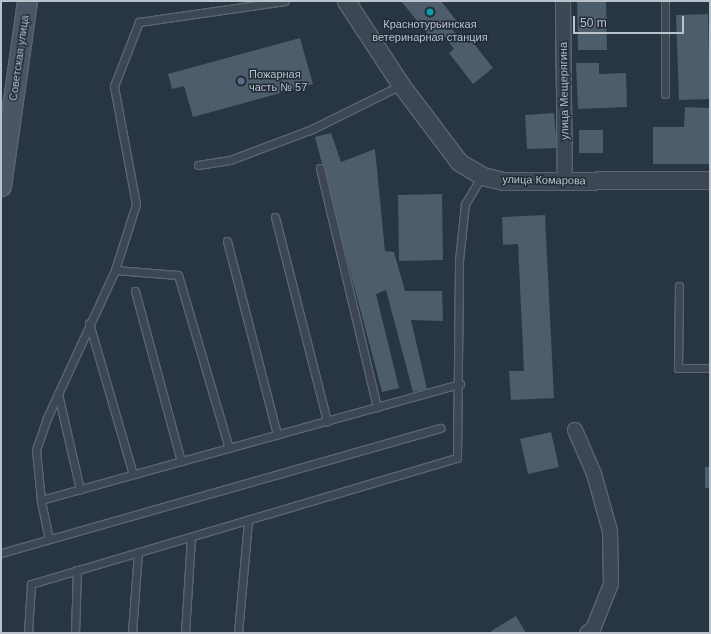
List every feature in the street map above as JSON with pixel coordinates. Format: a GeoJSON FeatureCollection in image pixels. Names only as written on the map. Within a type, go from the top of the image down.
{"type":"FeatureCollection","features":[{"type":"Feature","properties":{"kind":"main road","name":"Советская улица"},"geometry":{"type":"LineString","coordinates":[[1,186],[27,1]]}},
{"type":"Feature","properties":{"kind":"street","name":"улица Комарова"},"geometry":{"type":"LineString","coordinates":[[346,1],[401,85],[458,162],[482,176],[503,181],[710,180]]}},
{"type":"Feature","properties":{"kind":"street","name":"улица Мещерягина"},"geometry":{"type":"LineString","coordinates":[[563,1],[565,181]]}},
{"type":"Feature","properties":{"kind":"street"},"geometry":{"type":"LineString","coordinates":[[575,430],[594,474],[610,531],[611,584],[593,629],[588,633]]}},
{"type":"Feature","properties":{"kind":"lane"},"geometry":{"type":"LineString","coordinates":[[49,539],[41,500],[36,450],[58,394],[89,323],[115,270],[136,204],[114,86],[139,22],[284,1]]}},
{"type":"Feature","properties":{"kind":"lane"},"geometry":{"type":"LineString","coordinates":[[665,1],[665,94]]}},
{"type":"Feature","properties":{"kind":"lane"},"geometry":{"type":"LineString","coordinates":[[198,165],[230,160],[310,130],[401,85]]}},
{"type":"Feature","properties":{"kind":"lane"},"geometry":{"type":"LineString","coordinates":[[320,168],[377,407]]}},
{"type":"Feature","properties":{"kind":"lane"},"geometry":{"type":"LineString","coordinates":[[28,633],[32,584],[457,458],[460,384],[459,260],[465,204],[482,176]]}},
{"type":"Feature","properties":{"kind":"lane"},"geometry":{"type":"LineString","coordinates":[[275,217],[327,421]]}},
{"type":"Feature","properties":{"kind":"lane"},"geometry":{"type":"LineString","coordinates":[[227,241],[277,435]]}},
{"type":"Feature","properties":{"kind":"lane"},"geometry":{"type":"LineString","coordinates":[[115,270],[178,275],[229,448]]}},
{"type":"Feature","properties":{"kind":"lane"},"geometry":{"type":"LineString","coordinates":[[679,286],[678,368],[710,368]]}},
{"type":"Feature","properties":{"kind":"lane"},"geometry":{"type":"LineString","coordinates":[[135,291],[181,461]]}},
{"type":"Feature","properties":{"kind":"lane"},"geometry":{"type":"LineString","coordinates":[[89,323],[133,474]]}},
{"type":"Feature","properties":{"kind":"lane"},"geometry":{"type":"LineString","coordinates":[[41,500],[460,384]]}},
{"type":"Feature","properties":{"kind":"lane"},"geometry":{"type":"LineString","coordinates":[[58,394],[80,489]]}},
{"type":"Feature","properties":{"kind":"lane"},"geometry":{"type":"LineString","coordinates":[[1,553],[441,428]]}},
{"type":"Feature","properties":{"kind":"lane"},"geometry":{"type":"LineString","coordinates":[[238,633],[248,520]]}},
{"type":"Feature","properties":{"kind":"lane"},"geometry":{"type":"LineString","coordinates":[[185,633],[190,537]]}},
{"type":"Feature","properties":{"kind":"lane"},"geometry":{"type":"LineString","coordinates":[[132,633],[138,552]]}},
{"type":"Feature","properties":{"kind":"lane"},"geometry":{"type":"LineString","coordinates":[[75,633],[77,570]]}},
{"type":"Feature","properties":{"kind":"building"},"geometry":{"type":"Polygon","coordinates":[[[401,1],[441,1],[459,24],[452,29],[462,41],[468,36],[493,68],[473,84],[449,53],[454,49],[444,36],[435,43],[401,1]]]}},
{"type":"Feature","properties":{"kind":"building"},"geometry":{"type":"Polygon","coordinates":[[[577,1],[606,1],[607,50],[578,50],[577,1]]]}},
{"type":"Feature","properties":{"kind":"building"},"geometry":{"type":"Polygon","coordinates":[[[708,14],[710,99],[679,100],[676,15],[708,14]]]}},
{"type":"Feature","properties":{"kind":"building"},"geometry":{"type":"Polygon","coordinates":[[[300,38],[313,84],[193,117],[184,86],[172,89],[168,74],[300,38]]]}},
{"type":"Feature","properties":{"kind":"building"},"geometry":{"type":"Polygon","coordinates":[[[576,63],[599,63],[599,74],[626,73],[627,107],[578,109],[576,63]]]}},
{"type":"Feature","properties":{"kind":"building"},"geometry":{"type":"Polygon","coordinates":[[[685,107],[710,108],[710,164],[653,164],[653,127],[684,127],[685,107]]]}},
{"type":"Feature","properties":{"kind":"building"},"geometry":{"type":"Polygon","coordinates":[[[554,113],[557,148],[527,149],[525,115],[554,113]]]}},
{"type":"Feature","properties":{"kind":"building"},"geometry":{"type":"Polygon","coordinates":[[[579,130],[603,130],[603,153],[579,153],[579,130]]]}},
{"type":"Feature","properties":{"kind":"building"},"geometry":{"type":"Polygon","coordinates":[[[331,133],[341,162],[375,149],[385,251],[394,252],[405,291],[442,291],[443,321],[411,320],[427,389],[413,392],[386,290],[376,294],[399,388],[382,392],[315,137],[331,133]]]}},
{"type":"Feature","properties":{"kind":"building"},"geometry":{"type":"Polygon","coordinates":[[[442,194],[443,260],[399,261],[398,195],[442,194]]]}},
{"type":"Feature","properties":{"kind":"building"},"geometry":{"type":"Polygon","coordinates":[[[545,215],[554,398],[511,400],[509,371],[524,371],[518,244],[503,245],[502,217],[545,215]]]}},
{"type":"Feature","properties":{"kind":"building"},"geometry":{"type":"Polygon","coordinates":[[[551,432],[559,467],[528,474],[520,439],[551,432]]]}},
{"type":"Feature","properties":{"kind":"building"},"geometry":{"type":"Polygon","coordinates":[[[705,467],[710,467],[710,488],[705,488],[705,467]]]}},
{"type":"Feature","properties":{"kind":"building"},"geometry":{"type":"Polygon","coordinates":[[[516,616],[526,633],[493,633],[491,631],[516,616]]]}},
{"type":"Feature","properties":{"kind":"place","name":"Краснотурьинская ветеринарная станция"},"geometry":{"type":"Point","coordinates":[430,12]}},
{"type":"Feature","properties":{"kind":"place","name":"Пожарная часть № 57"},"geometry":{"type":"Point","coordinates":[241,81]}}]}
